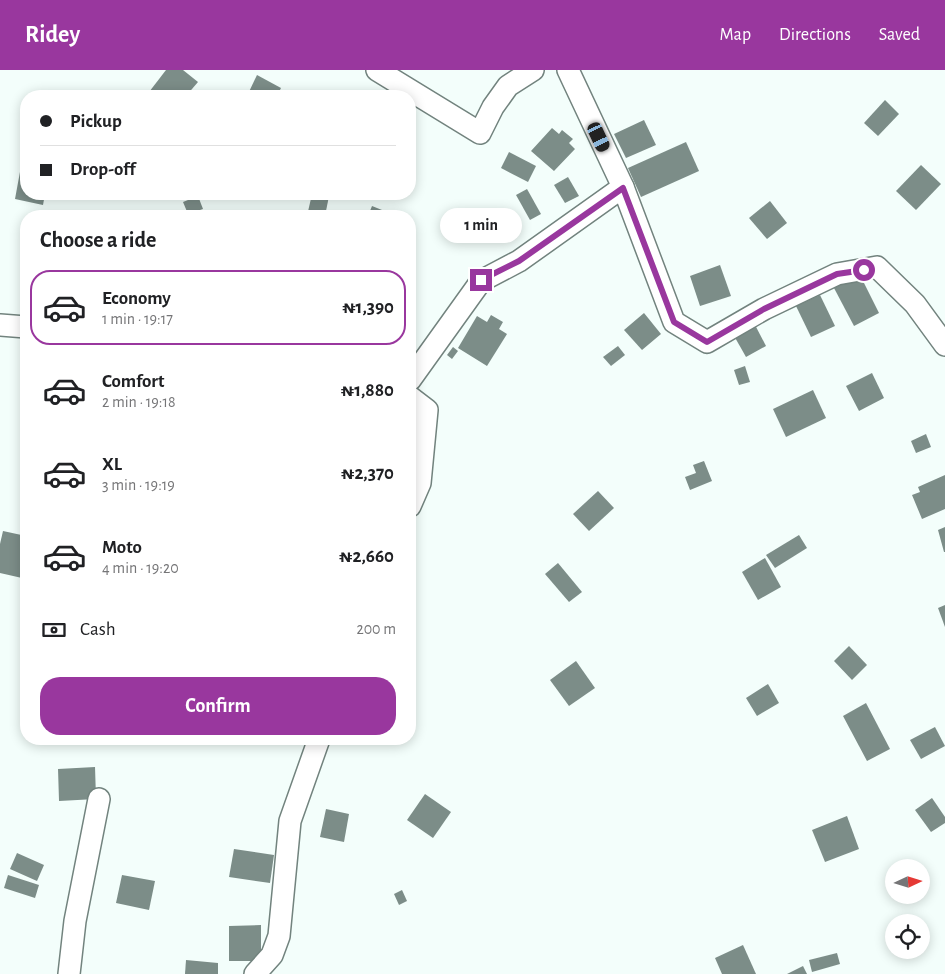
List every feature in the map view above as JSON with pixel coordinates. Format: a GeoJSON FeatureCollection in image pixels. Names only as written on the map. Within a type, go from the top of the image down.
{"type":"FeatureCollection","features":[{"type":"Feature","properties":{"kind":"street"},"geometry":{"type":"LineString","coordinates":[[377,70],[410,90]]}},
{"type":"Feature","properties":{"kind":"street"},"geometry":{"type":"LineString","coordinates":[[416,94],[480,133],[493,107],[508,86],[533,70]]}},
{"type":"Feature","properties":{"kind":"street"},"geometry":{"type":"LineString","coordinates":[[568,70],[623,188],[674,322],[707,342],[764,309],[837,274],[877,267],[915,304],[945,345]]}},
{"type":"Feature","properties":{"kind":"street"},"geometry":{"type":"LineString","coordinates":[[416,372],[481,280],[519,261],[623,188]]}},
{"type":"Feature","properties":{"kind":"street"},"geometry":{"type":"LineString","coordinates":[[0,326],[20,327]]}},
{"type":"Feature","properties":{"kind":"street"},"geometry":{"type":"LineString","coordinates":[[416,402],[427,410],[420,483],[416,492]]}},
{"type":"Feature","properties":{"kind":"street"},"geometry":{"type":"LineString","coordinates":[[255,974],[272,955],[278,936],[290,821],[317,745]]}},
{"type":"Feature","properties":{"kind":"street"},"geometry":{"type":"LineString","coordinates":[[69,974],[75,921],[100,799]]}},
{"type":"Feature","properties":{"kind":"building"},"geometry":{"type":"Polygon","coordinates":[[[166,70],[183,70],[198,82],[191,90],[151,90],[166,70]]]}},
{"type":"Feature","properties":{"kind":"building"},"geometry":{"type":"Polygon","coordinates":[[[257,75],[281,88],[280,90],[250,90],[257,75]]]}},
{"type":"Feature","properties":{"kind":"building"},"geometry":{"type":"Polygon","coordinates":[[[885,100],[899,114],[878,136],[864,123],[885,100]]]}},
{"type":"Feature","properties":{"kind":"building"},"geometry":{"type":"Polygon","coordinates":[[[644,120],[656,145],[626,158],[614,134],[644,120]]]}},
{"type":"Feature","properties":{"kind":"building"},"geometry":{"type":"Polygon","coordinates":[[[552,128],[559,134],[562,130],[573,139],[569,143],[575,149],[554,171],[531,151],[552,128]]]}},
{"type":"Feature","properties":{"kind":"building"},"geometry":{"type":"Polygon","coordinates":[[[686,142],[699,171],[641,197],[628,168],[686,142]]]}},
{"type":"Feature","properties":{"kind":"building"},"geometry":{"type":"Polygon","coordinates":[[[509,152],[536,166],[528,182],[501,168],[509,152]]]}},
{"type":"Feature","properties":{"kind":"building"},"geometry":{"type":"Polygon","coordinates":[[[921,165],[941,184],[916,210],[896,191],[921,165]]]}},
{"type":"Feature","properties":{"kind":"building"},"geometry":{"type":"Polygon","coordinates":[[[20,172],[20,200],[44,200],[43,205],[15,199],[20,172]]]}},
{"type":"Feature","properties":{"kind":"building"},"geometry":{"type":"Polygon","coordinates":[[[568,177],[579,196],[565,203],[554,185],[568,177]]]}},
{"type":"Feature","properties":{"kind":"building"},"geometry":{"type":"Polygon","coordinates":[[[527,189],[541,214],[530,220],[516,195],[527,189]]]}},
{"type":"Feature","properties":{"kind":"building"},"geometry":{"type":"Polygon","coordinates":[[[200,200],[203,209],[186,210],[183,202],[200,200]]]}},
{"type":"Feature","properties":{"kind":"building"},"geometry":{"type":"Polygon","coordinates":[[[311,200],[328,200],[326,210],[308,210],[311,200]]]}},
{"type":"Feature","properties":{"kind":"building"},"geometry":{"type":"Polygon","coordinates":[[[770,201],[787,223],[767,239],[749,218],[770,201]]]}},
{"type":"Feature","properties":{"kind":"building"},"geometry":{"type":"Polygon","coordinates":[[[372,206],[382,210],[370,210],[372,206]]]}},
{"type":"Feature","properties":{"kind":"building"},"geometry":{"type":"Polygon","coordinates":[[[720,265],[731,296],[700,306],[690,276],[720,265]]]}},
{"type":"Feature","properties":{"kind":"building"},"geometry":{"type":"Polygon","coordinates":[[[860,275],[879,313],[854,326],[834,288],[860,275]]]}},
{"type":"Feature","properties":{"kind":"building"},"geometry":{"type":"Polygon","coordinates":[[[820,295],[835,326],[811,337],[796,306],[820,295]]]}},
{"type":"Feature","properties":{"kind":"building"},"geometry":{"type":"Polygon","coordinates":[[[644,313],[661,334],[642,350],[624,330],[644,313]]]}},
{"type":"Feature","properties":{"kind":"building"},"geometry":{"type":"Polygon","coordinates":[[[491,315],[503,322],[499,329],[507,334],[487,366],[458,348],[477,316],[487,322],[491,315]]]}},
{"type":"Feature","properties":{"kind":"building"},"geometry":{"type":"Polygon","coordinates":[[[754,323],[766,346],[746,357],[733,334],[754,323]]]}},
{"type":"Feature","properties":{"kind":"building"},"geometry":{"type":"Polygon","coordinates":[[[618,346],[625,355],[611,366],[603,357],[618,346]]]}},
{"type":"Feature","properties":{"kind":"building"},"geometry":{"type":"Polygon","coordinates":[[[453,347],[458,351],[452,359],[447,355],[453,347]]]}},
{"type":"Feature","properties":{"kind":"building"},"geometry":{"type":"Polygon","coordinates":[[[745,366],[750,382],[739,385],[734,370],[745,366]]]}},
{"type":"Feature","properties":{"kind":"building"},"geometry":{"type":"Polygon","coordinates":[[[872,373],[884,398],[859,411],[846,386],[872,373]]]}},
{"type":"Feature","properties":{"kind":"building"},"geometry":{"type":"Polygon","coordinates":[[[813,390],[826,418],[786,437],[773,409],[813,390]]]}},
{"type":"Feature","properties":{"kind":"building"},"geometry":{"type":"Polygon","coordinates":[[[926,434],[931,447],[916,453],[911,441],[926,434]]]}},
{"type":"Feature","properties":{"kind":"building"},"geometry":{"type":"Polygon","coordinates":[[[704,461],[712,481],[690,490],[685,477],[696,473],[693,465],[704,461]]]}},
{"type":"Feature","properties":{"kind":"building"},"geometry":{"type":"Polygon","coordinates":[[[945,475],[945,509],[922,519],[912,495],[920,492],[918,487],[945,475]]]}},
{"type":"Feature","properties":{"kind":"building"},"geometry":{"type":"Polygon","coordinates":[[[598,491],[614,508],[589,531],[573,514],[598,491]]]}},
{"type":"Feature","properties":{"kind":"building"},"geometry":{"type":"Polygon","coordinates":[[[945,527],[945,552],[944,552],[938,530],[945,527]]]}},
{"type":"Feature","properties":{"kind":"building"},"geometry":{"type":"Polygon","coordinates":[[[3,531],[20,535],[20,578],[0,573],[0,544],[3,531]]]}},
{"type":"Feature","properties":{"kind":"building"},"geometry":{"type":"Polygon","coordinates":[[[799,535],[807,548],[775,568],[766,555],[799,535]]]}},
{"type":"Feature","properties":{"kind":"building"},"geometry":{"type":"Polygon","coordinates":[[[765,558],[781,587],[758,600],[742,572],[765,558]]]}},
{"type":"Feature","properties":{"kind":"building"},"geometry":{"type":"Polygon","coordinates":[[[558,563],[582,592],[569,602],[545,574],[558,563]]]}},
{"type":"Feature","properties":{"kind":"building"},"geometry":{"type":"Polygon","coordinates":[[[945,605],[945,627],[938,608],[945,605]]]}},
{"type":"Feature","properties":{"kind":"building"},"geometry":{"type":"Polygon","coordinates":[[[849,646],[867,665],[852,680],[834,661],[849,646]]]}},
{"type":"Feature","properties":{"kind":"building"},"geometry":{"type":"Polygon","coordinates":[[[576,661],[595,688],[569,706],[550,680],[576,661]]]}},
{"type":"Feature","properties":{"kind":"building"},"geometry":{"type":"Polygon","coordinates":[[[768,684],[779,703],[757,716],[746,698],[768,684]]]}},
{"type":"Feature","properties":{"kind":"building"},"geometry":{"type":"Polygon","coordinates":[[[866,703],[890,749],[867,761],[843,716],[866,703]]]}},
{"type":"Feature","properties":{"kind":"building"},"geometry":{"type":"Polygon","coordinates":[[[935,727],[945,746],[921,759],[910,740],[935,727]]]}},
{"type":"Feature","properties":{"kind":"building"},"geometry":{"type":"Polygon","coordinates":[[[95,767],[96,799],[59,801],[58,769],[95,767]]]}},
{"type":"Feature","properties":{"kind":"building"},"geometry":{"type":"Polygon","coordinates":[[[425,794],[451,812],[433,838],[407,820],[425,794]]]}},
{"type":"Feature","properties":{"kind":"building"},"geometry":{"type":"Polygon","coordinates":[[[932,798],[945,817],[945,823],[931,832],[915,810],[932,798]]]}},
{"type":"Feature","properties":{"kind":"building"},"geometry":{"type":"Polygon","coordinates":[[[326,809],[349,814],[344,842],[320,837],[326,809]]]}},
{"type":"Feature","properties":{"kind":"building"},"geometry":{"type":"Polygon","coordinates":[[[847,816],[859,849],[825,862],[812,830],[847,816]]]}},
{"type":"Feature","properties":{"kind":"building"},"geometry":{"type":"Polygon","coordinates":[[[234,849],[274,855],[270,883],[229,877],[234,849]]]}},
{"type":"Feature","properties":{"kind":"building"},"geometry":{"type":"Polygon","coordinates":[[[17,853],[44,865],[37,881],[10,869],[17,853]]]}},
{"type":"Feature","properties":{"kind":"building"},"geometry":{"type":"Polygon","coordinates":[[[8,875],[39,885],[35,898],[4,888],[8,875]]]}},
{"type":"Feature","properties":{"kind":"building"},"geometry":{"type":"Polygon","coordinates":[[[122,875],[155,881],[149,910],[116,903],[122,875]]]}},
{"type":"Feature","properties":{"kind":"building"},"geometry":{"type":"Polygon","coordinates":[[[402,890],[407,901],[399,905],[394,894],[402,890]]]}},
{"type":"Feature","properties":{"kind":"building"},"geometry":{"type":"Polygon","coordinates":[[[261,925],[261,961],[229,961],[229,926],[261,925]]]}},
{"type":"Feature","properties":{"kind":"building"},"geometry":{"type":"Polygon","coordinates":[[[743,945],[756,974],[722,974],[715,958],[743,945]]]}},
{"type":"Feature","properties":{"kind":"building"},"geometry":{"type":"Polygon","coordinates":[[[837,953],[840,964],[812,972],[809,960],[837,953]]]}},
{"type":"Feature","properties":{"kind":"building"},"geometry":{"type":"Polygon","coordinates":[[[186,960],[218,963],[218,974],[185,974],[186,960]]]}},
{"type":"Feature","properties":{"kind":"building"},"geometry":{"type":"Polygon","coordinates":[[[803,966],[807,974],[787,974],[803,966]]]}},
{"type":"Feature","properties":{"kind":"route"},"geometry":{"type":"LineString","coordinates":[[481,280],[519,261],[623,188],[674,322],[707,342],[764,309],[837,274],[864,270]]}}]}
